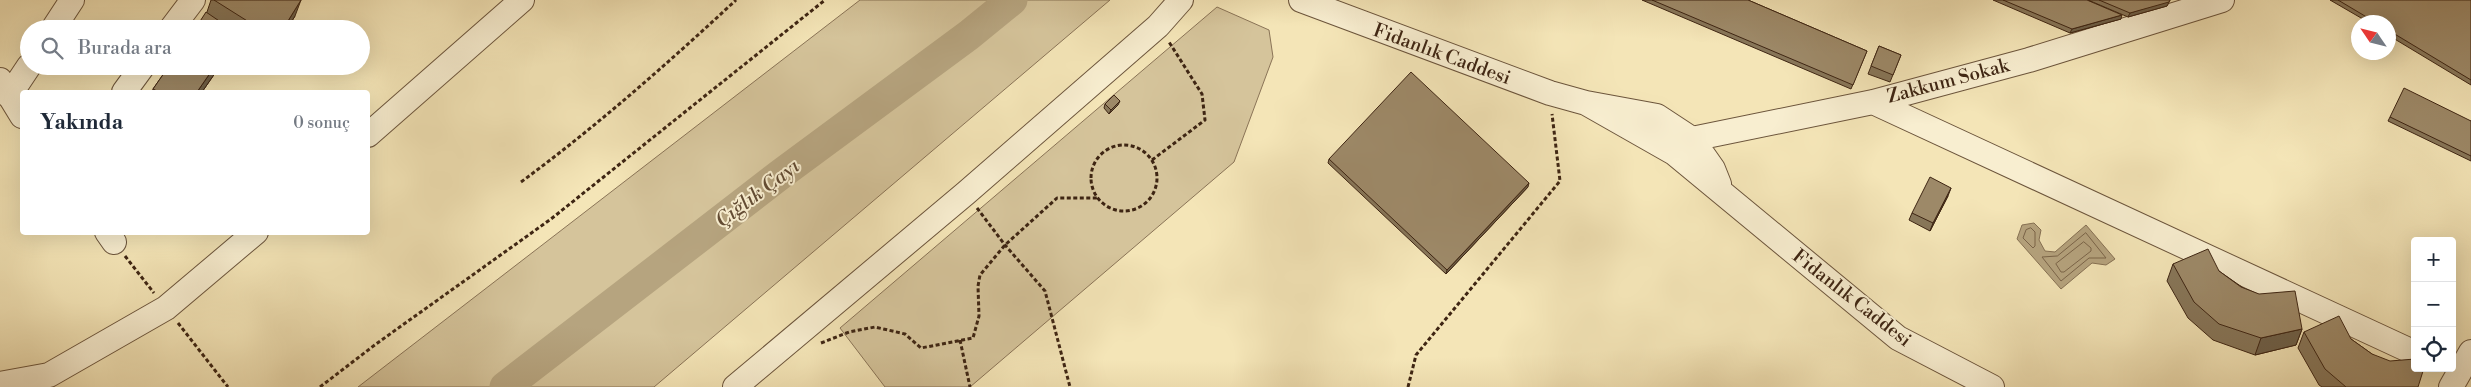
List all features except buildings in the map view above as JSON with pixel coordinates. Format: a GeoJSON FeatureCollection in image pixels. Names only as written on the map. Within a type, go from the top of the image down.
{"type":"FeatureCollection","features":[{"type":"Feature","properties":{"kind":"street"},"geometry":{"type":"LineString","coordinates":[[59,20],[72,0]]}},
{"type":"Feature","properties":{"kind":"street"},"geometry":{"type":"LineString","coordinates":[[178,20],[193,0]]}},
{"type":"Feature","properties":{"kind":"street"},"geometry":{"type":"LineString","coordinates":[[735,387],[966,193],[1158,26],[1181,0]]}},
{"type":"Feature","properties":{"kind":"street","name":"Fidanlık Caddesi"},"geometry":{"type":"LineString","coordinates":[[1301,0],[1550,93],[1586,104],[1657,116],[1683,146],[1713,170],[1723,194],[1898,338],[1992,387]]}},
{"type":"Feature","properties":{"kind":"street","name":"Zakkum Sokak"},"geometry":{"type":"LineString","coordinates":[[1683,146],[1872,102],[2029,60],[2222,0]]}},
{"type":"Feature","properties":{"kind":"street"},"geometry":{"type":"LineString","coordinates":[[370,133],[513,2]]}},
{"type":"Feature","properties":{"kind":"street"},"geometry":{"type":"LineString","coordinates":[[20,74],[5,88],[20,113]]}},
{"type":"Feature","properties":{"kind":"street"},"geometry":{"type":"LineString","coordinates":[[125,90],[136,75]]}},
{"type":"Feature","properties":{"kind":"street"},"geometry":{"type":"LineString","coordinates":[[1872,102],[2411,350]]}},
{"type":"Feature","properties":{"kind":"street"},"geometry":{"type":"LineString","coordinates":[[0,384],[49,375],[166,308],[252,235]]}},
{"type":"Feature","properties":{"kind":"street"},"geometry":{"type":"LineString","coordinates":[[2457,377],[2471,352]]}},
{"type":"Feature","properties":{"kind":"path"},"geometry":{"type":"LineString","coordinates":[[521,182],[574,143],[736,0]]}},
{"type":"Feature","properties":{"kind":"path"},"geometry":{"type":"LineString","coordinates":[[320,387],[376,344],[551,219],[825,0]]}},
{"type":"Feature","properties":{"kind":"path"},"geometry":{"type":"LineString","coordinates":[[1152,160],[1205,120],[1202,94],[1158,26]]}},
{"type":"Feature","properties":{"kind":"path"},"geometry":{"type":"LineString","coordinates":[[1408,387],[1416,355],[1560,181],[1550,93]]}},
{"type":"Feature","properties":{"kind":"path"},"geometry":{"type":"LineString","coordinates":[[1125,145],[1140,149],[1152,160],[1156,170],[1157,181],[1154,192],[1148,202],[1128,212],[1111,208],[1098,198],[1092,184],[1093,168],[1105,151],[1114,146],[1125,145]]}},
{"type":"Feature","properties":{"kind":"path"},"geometry":{"type":"LineString","coordinates":[[966,193],[1005,246],[1045,290],[1070,387]]}},
{"type":"Feature","properties":{"kind":"path"},"geometry":{"type":"LineString","coordinates":[[812,346],[849,332],[875,327],[905,334],[921,348],[972,338],[979,316],[978,286],[980,275],[1005,246],[1057,198],[1098,198]]}},
{"type":"Feature","properties":{"kind":"path"},"geometry":{"type":"LineString","coordinates":[[960,340],[970,387]]}},
{"type":"Feature","properties":{"kind":"shaded area"},"geometry":{"type":"Polygon","coordinates":[[[860,0],[1110,0],[654,387],[358,387],[860,0]]]}},
{"type":"Feature","properties":{"kind":"shaded area"},"geometry":{"type":"Polygon","coordinates":[[[1217,7],[1269,30],[1273,57],[1234,162],[970,387],[885,387],[840,328],[1217,7]]]}},
{"type":"Feature","properties":{"kind":"water"},"geometry":{"type":"Polygon","coordinates":[[[2034,223],[2041,230],[2039,240],[2045,251],[2055,252],[2086,225],[2115,259],[2106,265],[2092,263],[2061,289],[2017,239],[2022,225],[2034,223]]]}},
{"type":"Feature","properties":{"kind":"waterway","name":"Çığlık Çayı"},"geometry":{"type":"LineString","coordinates":[[505,387],[781,174],[969,35],[1012,0]]}}]}
